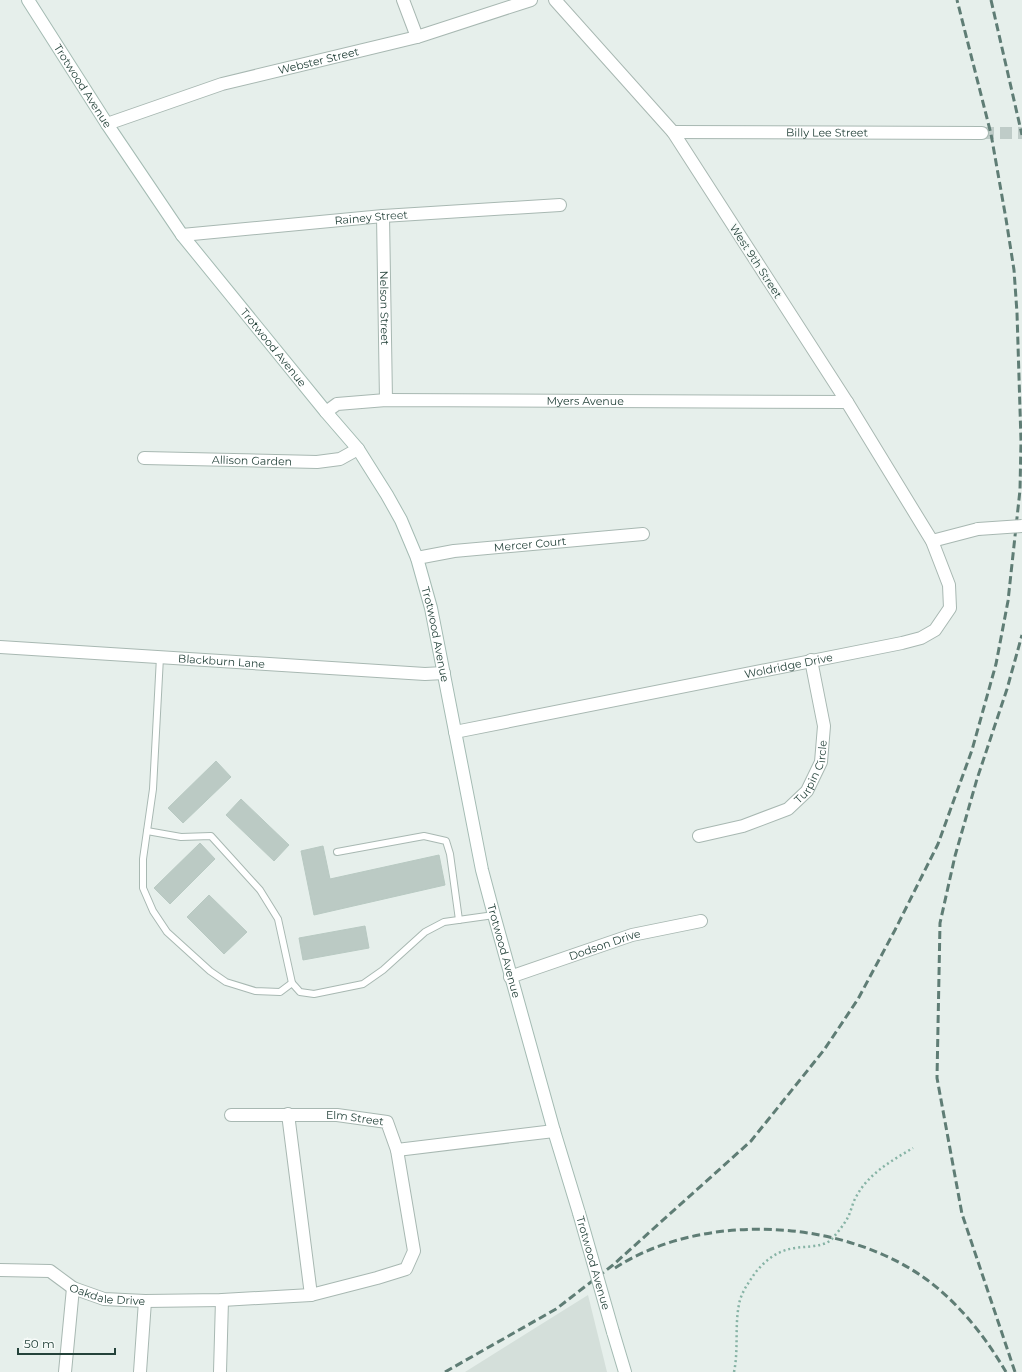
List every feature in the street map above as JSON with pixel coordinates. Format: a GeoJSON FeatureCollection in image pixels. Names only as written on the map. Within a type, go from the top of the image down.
{"type":"FeatureCollection","features":[{"type":"Feature","properties":{"kind":"street","name":"Trotwood Avenue"},"geometry":{"type":"LineString","coordinates":[[28,0],[106,124],[182,235],[326,412],[358,449],[394,507],[417,558],[431,608],[482,870],[554,1131],[625,1372]]}},
{"type":"Feature","properties":{"kind":"street"},"geometry":{"type":"LineString","coordinates":[[403,0],[417,37]]}},
{"type":"Feature","properties":{"kind":"street","name":"Webster Street"},"geometry":{"type":"LineString","coordinates":[[106,124],[222,84],[417,37],[530,0]]}},
{"type":"Feature","properties":{"kind":"street","name":"West 9th Street"},"geometry":{"type":"LineString","coordinates":[[555,0],[673,132],[847,402],[932,541]]}},
{"type":"Feature","properties":{"kind":"street","name":"Billy Lee Street"},"geometry":{"type":"LineString","coordinates":[[673,132],[982,133]]}},
{"type":"Feature","properties":{"kind":"street","name":"Rainey Street"},"geometry":{"type":"LineString","coordinates":[[182,235],[383,216],[560,205]]}},
{"type":"Feature","properties":{"kind":"street","name":"Nelson Street"},"geometry":{"type":"LineString","coordinates":[[383,216],[386,400]]}},
{"type":"Feature","properties":{"kind":"street","name":"Myers Avenue"},"geometry":{"type":"LineString","coordinates":[[326,412],[337,404],[386,400],[847,402]]}},
{"type":"Feature","properties":{"kind":"street","name":"Allison Garden"},"geometry":{"type":"LineString","coordinates":[[144,458],[317,462],[340,458],[358,449]]}},
{"type":"Feature","properties":{"kind":"street"},"geometry":{"type":"LineString","coordinates":[[932,541],[978,529],[1022,526]]}},
{"type":"Feature","properties":{"kind":"street","name":"Mercer Court"},"geometry":{"type":"LineString","coordinates":[[417,558],[454,551],[643,534]]}},
{"type":"Feature","properties":{"kind":"street","name":"Woldridge Drive"},"geometry":{"type":"LineString","coordinates":[[455,732],[921,638],[935,630],[950,608],[949,585],[932,541]]}},
{"type":"Feature","properties":{"kind":"street","name":"Blackburn Lane"},"geometry":{"type":"LineString","coordinates":[[0,647],[425,674],[444,673]]}},
{"type":"Feature","properties":{"kind":"street","name":"Turpin Circle"},"geometry":{"type":"LineString","coordinates":[[699,836],[743,826],[788,809],[807,791],[821,762],[824,726],[811,660]]}},
{"type":"Feature","properties":{"kind":"street","name":"Dodson Drive"},"geometry":{"type":"LineString","coordinates":[[510,976],[632,935],[701,921]]}},
{"type":"Feature","properties":{"kind":"street"},"geometry":{"type":"LineString","coordinates":[[288,1114],[311,1295]]}},
{"type":"Feature","properties":{"kind":"street","name":"Elm Street"},"geometry":{"type":"LineString","coordinates":[[231,1115],[338,1115],[387,1122],[397,1150]]}},
{"type":"Feature","properties":{"kind":"street"},"geometry":{"type":"LineString","coordinates":[[397,1150],[554,1131]]}},
{"type":"Feature","properties":{"kind":"street","name":"Oakdale Drive"},"geometry":{"type":"LineString","coordinates":[[0,1270],[50,1271],[73,1288],[104,1299],[145,1301],[222,1300],[311,1295],[377,1278],[406,1269],[414,1251],[397,1150]]}},
{"type":"Feature","properties":{"kind":"street"},"geometry":{"type":"LineString","coordinates":[[65,1372],[73,1288]]}},
{"type":"Feature","properties":{"kind":"street"},"geometry":{"type":"LineString","coordinates":[[220,1372],[222,1300]]}},
{"type":"Feature","properties":{"kind":"street"},"geometry":{"type":"LineString","coordinates":[[140,1372],[145,1301]]}},
{"type":"Feature","properties":{"kind":"lane"},"geometry":{"type":"LineString","coordinates":[[160,657],[153,789],[142,859],[143,888],[153,911],[167,932],[210,971],[226,982],[255,991],[280,992],[292,983]]}},
{"type":"Feature","properties":{"kind":"lane"},"geometry":{"type":"LineString","coordinates":[[147,831],[181,837],[211,836],[260,890],[278,919],[292,983],[300,992],[314,994],[364,984],[383,970],[426,932],[444,922],[494,915]]}},
{"type":"Feature","properties":{"kind":"lane"},"geometry":{"type":"LineString","coordinates":[[337,852],[424,836],[446,841],[450,854],[459,920]]}},
{"type":"Feature","properties":{"kind":"path"},"geometry":{"type":"LineString","coordinates":[[734,1372],[737,1360],[740,1300],[745,1288],[759,1268],[770,1258],[785,1250],[823,1245],[828,1242],[847,1219],[856,1197],[868,1179],[885,1165],[913,1148]]}},
{"type":"Feature","properties":{"kind":"shaded area"},"geometry":{"type":"Polygon","coordinates":[[[588,1295],[607,1372],[465,1372],[588,1295]]]}},
{"type":"Feature","properties":{"kind":"building"},"geometry":{"type":"Polygon","coordinates":[[[216,761],[231,777],[183,823],[168,808],[216,761]]]}},
{"type":"Feature","properties":{"kind":"building"},"geometry":{"type":"Polygon","coordinates":[[[241,799],[289,845],[274,861],[226,815],[241,799]]]}},
{"type":"Feature","properties":{"kind":"building"},"geometry":{"type":"Polygon","coordinates":[[[200,843],[215,859],[170,904],[154,888],[200,843]]]}},
{"type":"Feature","properties":{"kind":"building"},"geometry":{"type":"Polygon","coordinates":[[[323,846],[330,879],[439,855],[445,885],[314,915],[301,851],[323,846]]]}},
{"type":"Feature","properties":{"kind":"building"},"geometry":{"type":"Polygon","coordinates":[[[209,895],[247,932],[224,954],[187,917],[209,895]]]}},
{"type":"Feature","properties":{"kind":"building"},"geometry":{"type":"Polygon","coordinates":[[[365,926],[369,948],[303,960],[299,938],[365,926]]]}},
{"type":"Feature","properties":{"kind":"tunnel"},"geometry":{"type":"LineString","coordinates":[[982,133],[1022,133]]}},
{"type":"Feature","properties":{"kind":"railway"},"geometry":{"type":"LineString","coordinates":[[445,1372],[556,1309],[613,1265],[751,1141],[824,1050],[858,999],[895,930],[938,844],[972,750],[996,664],[1008,601],[1020,490],[1021,441],[1017,313],[1014,270],[991,134],[957,0]]}},
{"type":"Feature","properties":{"kind":"railway"},"geometry":{"type":"LineString","coordinates":[[991,0],[1022,135]]}},
{"type":"Feature","properties":{"kind":"railway"},"geometry":{"type":"LineString","coordinates":[[1015,1372],[962,1214],[937,1078],[940,923],[955,856],[977,779],[1007,689],[1022,635]]}},
{"type":"Feature","properties":{"kind":"railway"},"geometry":{"type":"LineString","coordinates":[[615,1268],[651,1249],[690,1237],[732,1230],[775,1230],[817,1235],[858,1245],[896,1261],[930,1282],[942,1292],[963,1312],[982,1335],[1006,1372]]}}]}
